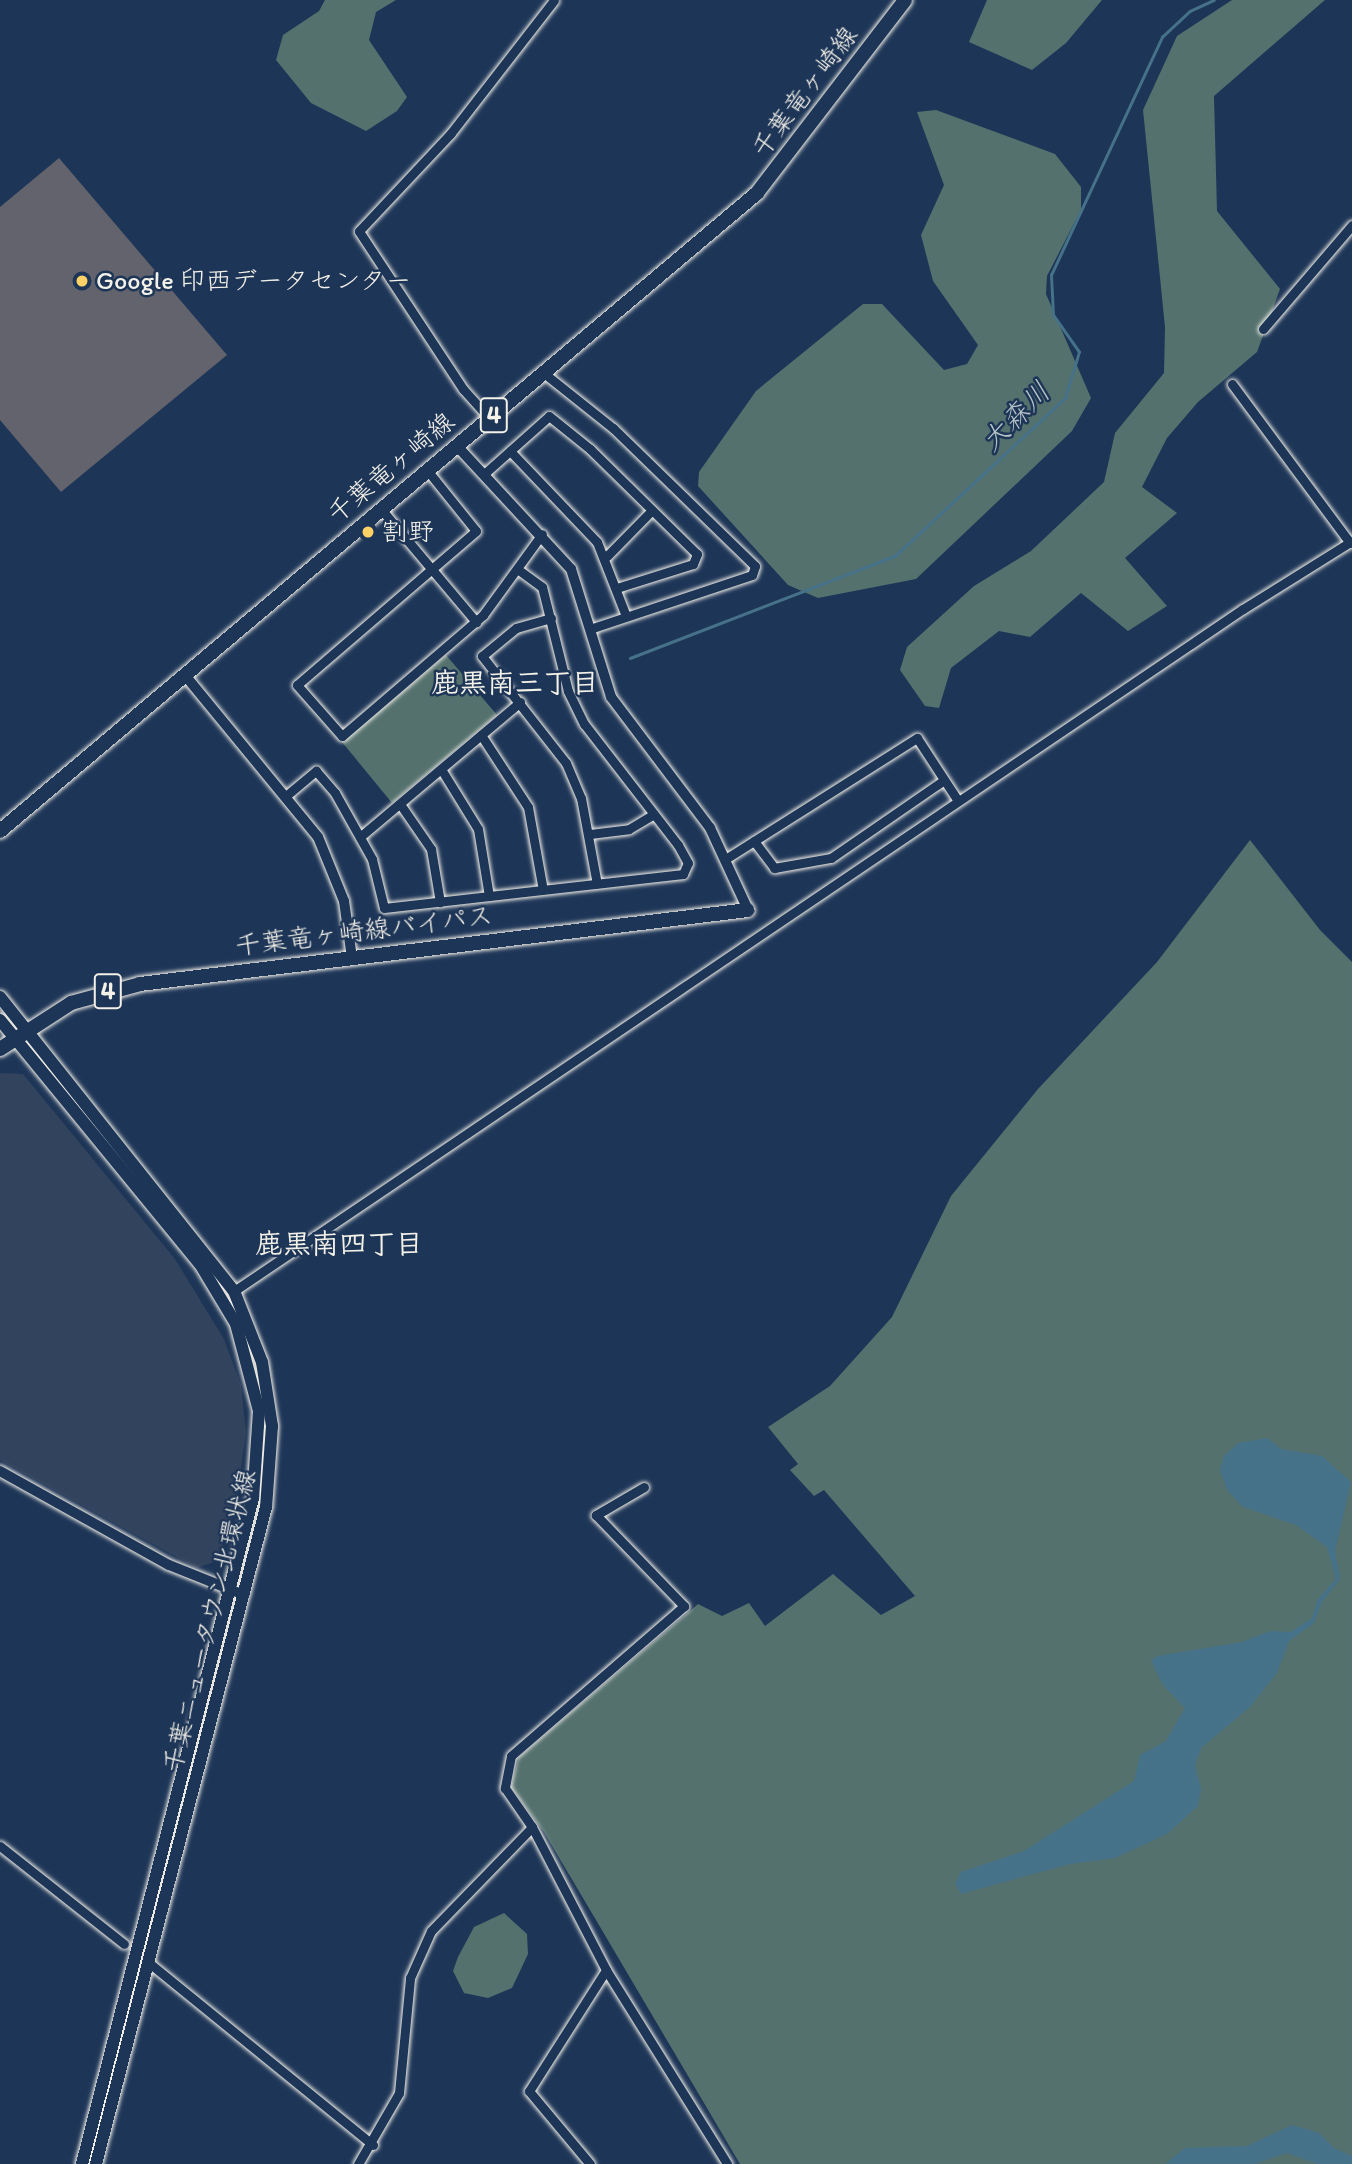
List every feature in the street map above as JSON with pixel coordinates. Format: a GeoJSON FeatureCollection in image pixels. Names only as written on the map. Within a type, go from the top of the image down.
{"type":"FeatureCollection","features":[{"type":"Feature","properties":{"kind":"main road","name":"千葉竜ヶ崎線"},"geometry":{"type":"LineString","coordinates":[[0,831],[757,193],[905,0]]}},
{"type":"Feature","properties":{"kind":"main road","name":"千葉竜ヶ崎線バイパス"},"geometry":{"type":"LineString","coordinates":[[0,1049],[20,1033],[71,1003],[121,988],[748,910]]}},
{"type":"Feature","properties":{"kind":"main road","name":"千葉ニュータウン北環状線"},"geometry":{"type":"LineString","coordinates":[[0,997],[20,1033],[200,1264],[240,1336],[260,1431],[253,1498],[82,2164]]}},
{"type":"Feature","properties":{"kind":"main road","name":"千葉ニュータウン北環状線"},"geometry":{"type":"LineString","coordinates":[[0,1020],[20,1033],[234,1291],[262,1362],[272,1426],[271,1486],[96,2164]]}},
{"type":"Feature","properties":{"kind":"street"},"geometry":{"type":"LineString","coordinates":[[490,419],[463,389],[359,231],[451,133],[554,0]]}},
{"type":"Feature","properties":{"kind":"street"},"geometry":{"type":"LineString","coordinates":[[1263,329],[1352,225]]}},
{"type":"Feature","properties":{"kind":"street"},"geometry":{"type":"LineString","coordinates":[[545,374],[613,428],[755,566],[752,575],[590,629]]}},
{"type":"Feature","properties":{"kind":"street"},"geometry":{"type":"LineString","coordinates":[[234,1291],[958,801],[1351,542],[1232,384]]}},
{"type":"Feature","properties":{"kind":"street"},"geometry":{"type":"LineString","coordinates":[[484,474],[550,416],[697,554],[693,564],[617,588]]}},
{"type":"Feature","properties":{"kind":"street"},"geometry":{"type":"LineString","coordinates":[[457,446],[542,534],[575,576],[600,673],[618,711],[694,805],[727,858],[748,910]]}},
{"type":"Feature","properties":{"kind":"street"},"geometry":{"type":"LineString","coordinates":[[510,451],[607,556],[626,616]]}},
{"type":"Feature","properties":{"kind":"street"},"geometry":{"type":"LineString","coordinates":[[427,470],[476,531],[298,685],[342,736],[476,622],[519,569],[542,534]]}},
{"type":"Feature","properties":{"kind":"street"},"geometry":{"type":"LineString","coordinates":[[380,509],[476,622]]}},
{"type":"Feature","properties":{"kind":"street"},"geometry":{"type":"LineString","coordinates":[[607,556],[652,510]]}},
{"type":"Feature","properties":{"kind":"street"},"geometry":{"type":"LineString","coordinates":[[286,795],[316,771],[361,836],[384,908],[682,874],[688,863],[584,724],[568,691],[542,587],[519,569]]}},
{"type":"Feature","properties":{"kind":"street"},"geometry":{"type":"LineString","coordinates":[[551,618],[516,628],[482,656],[566,763],[590,834],[597,884]]}},
{"type":"Feature","properties":{"kind":"street"},"geometry":{"type":"LineString","coordinates":[[184,674],[286,795],[333,865],[352,958]]}},
{"type":"Feature","properties":{"kind":"street"},"geometry":{"type":"LineString","coordinates":[[361,836],[520,702]]}},
{"type":"Feature","properties":{"kind":"street"},"geometry":{"type":"LineString","coordinates":[[481,735],[528,807],[543,890]]}},
{"type":"Feature","properties":{"kind":"street"},"geometry":{"type":"LineString","coordinates":[[727,858],[916,738],[958,801]]}},
{"type":"Feature","properties":{"kind":"street"},"geometry":{"type":"LineString","coordinates":[[441,769],[478,829],[489,896]]}},
{"type":"Feature","properties":{"kind":"street"},"geometry":{"type":"LineString","coordinates":[[754,841],[774,867],[831,858],[944,780]]}},
{"type":"Feature","properties":{"kind":"street"},"geometry":{"type":"LineString","coordinates":[[400,804],[431,849],[440,902]]}},
{"type":"Feature","properties":{"kind":"street"},"geometry":{"type":"LineString","coordinates":[[590,834],[629,829],[652,815]]}},
{"type":"Feature","properties":{"kind":"street"},"geometry":{"type":"LineString","coordinates":[[0,1471],[169,1565],[244,1595]]}},
{"type":"Feature","properties":{"kind":"street"},"geometry":{"type":"LineString","coordinates":[[645,1488],[596,1516],[684,1605],[511,1756],[505,1788],[532,1827],[606,1970],[727,2164]]}},
{"type":"Feature","properties":{"kind":"street"},"geometry":{"type":"LineString","coordinates":[[358,2164],[373,2145],[399,2093],[410,1978],[431,1931],[532,1827]]}},
{"type":"Feature","properties":{"kind":"street"},"geometry":{"type":"LineString","coordinates":[[0,1846],[124,1944]]}},
{"type":"Feature","properties":{"kind":"street"},"geometry":{"type":"LineString","coordinates":[[148,1962],[373,2145]]}},
{"type":"Feature","properties":{"kind":"street"},"geometry":{"type":"LineString","coordinates":[[590,2164],[529,2091],[606,1970]]}},
{"type":"Feature","properties":{"kind":"shaded area"},"geometry":{"type":"Polygon","coordinates":[[[0,1073],[23,1074],[175,1259],[224,1339],[241,1385],[246,1432],[235,1511],[217,1561],[197,1568],[0,1460],[0,1073]]]}},
{"type":"Feature","properties":{"kind":"shaded area"},"geometry":{"type":"Polygon","coordinates":[[[1267,1438],[1281,1449],[1322,1456],[1351,1482],[1335,1551],[1340,1579],[1322,1602],[1314,1623],[1289,1641],[1277,1673],[1249,1708],[1201,1748],[1195,1765],[1201,1789],[1198,1806],[1167,1834],[1115,1858],[1070,1864],[961,1894],[955,1883],[961,1872],[1024,1851],[1134,1781],[1140,1755],[1166,1741],[1185,1708],[1163,1685],[1151,1661],[1157,1656],[1242,1642],[1270,1631],[1291,1632],[1312,1618],[1318,1599],[1336,1579],[1327,1547],[1296,1525],[1243,1507],[1227,1490],[1220,1470],[1224,1456],[1238,1443],[1267,1438]]]}},
{"type":"Feature","properties":{"kind":"shaded area"},"geometry":{"type":"Polygon","coordinates":[[[1292,2125],[1319,2133],[1334,2148],[1352,2156],[1352,2164],[1318,2164],[1287,2153],[1254,2164],[1165,2164],[1185,2148],[1247,2146],[1292,2125]]]}},
{"type":"Feature","properties":{"kind":"green space"},"geometry":{"type":"Polygon","coordinates":[[[325,0],[396,0],[376,12],[369,40],[407,97],[397,111],[366,131],[311,103],[276,60],[283,35],[319,11],[325,0]]]}},
{"type":"Feature","properties":{"kind":"green space"},"geometry":{"type":"Polygon","coordinates":[[[987,0],[1102,0],[1066,43],[1032,70],[969,42],[987,0]]]}},
{"type":"Feature","properties":{"kind":"green space"},"geometry":{"type":"Polygon","coordinates":[[[1232,0],[1325,0],[1214,96],[1217,211],[1280,289],[1257,352],[1198,402],[1167,438],[1142,487],[1177,513],[1125,558],[1167,606],[1128,631],[1081,593],[1030,637],[999,631],[951,668],[939,708],[925,706],[900,670],[907,647],[974,586],[1031,551],[1104,482],[1115,433],[1164,373],[1165,327],[1143,110],[1177,36],[1232,0]]]}},
{"type":"Feature","properties":{"kind":"green space"},"geometry":{"type":"Polygon","coordinates":[[[936,110],[1055,154],[1081,187],[1081,210],[1047,276],[1046,294],[1091,398],[1072,431],[916,579],[818,598],[788,585],[698,486],[699,472],[756,391],[863,304],[882,304],[944,370],[967,364],[978,345],[933,281],[921,235],[944,185],[917,112],[936,110]]]}},
{"type":"Feature","properties":{"kind":"green space"},"geometry":{"type":"Polygon","coordinates":[[[446,655],[497,715],[392,803],[342,742],[446,655]]]}},
{"type":"Feature","properties":{"kind":"green space"},"geometry":{"type":"Polygon","coordinates":[[[1250,840],[1320,930],[1352,962],[1352,2164],[740,2164],[544,1832],[511,1787],[519,1757],[698,1604],[722,1616],[749,1603],[765,1626],[833,1574],[881,1615],[915,1596],[824,1490],[814,1496],[790,1470],[798,1464],[768,1427],[830,1386],[892,1317],[951,1196],[1038,1089],[1157,962],[1250,840]]]}},
{"type":"Feature","properties":{"kind":"green space"},"geometry":{"type":"Polygon","coordinates":[[[504,1913],[527,1934],[528,1954],[512,1988],[488,1998],[464,1993],[453,1971],[458,1957],[474,1927],[504,1913]]]}},
{"type":"Feature","properties":{"kind":"building","name":"Google 印西データセンター"},"geometry":{"type":"Polygon","coordinates":[[[59,158],[227,355],[61,492],[0,420],[0,207],[59,158]]]}},
{"type":"Feature","properties":{"kind":"waterway","name":"大森川"},"geometry":{"type":"LineString","coordinates":[[630,658],[895,556],[1065,398],[1079,352],[1053,315],[1051,275],[1162,37],[1190,11],[1214,0]]}},
{"type":"Feature","properties":{"kind":"place","name":"Google 印西データセンター"},"geometry":{"type":"Point","coordinates":[82,281]}},
{"type":"Feature","properties":{"kind":"place","name":"割野"},"geometry":{"type":"Point","coordinates":[368,532]}},
{"type":"Feature","properties":{"kind":"district","name":"鹿黒南三丁目"},"geometry":{"type":"Point","coordinates":[515,682]}},
{"type":"Feature","properties":{"kind":"district","name":"鹿黒南四丁目"},"geometry":{"type":"Point","coordinates":[339,1243]}}]}
